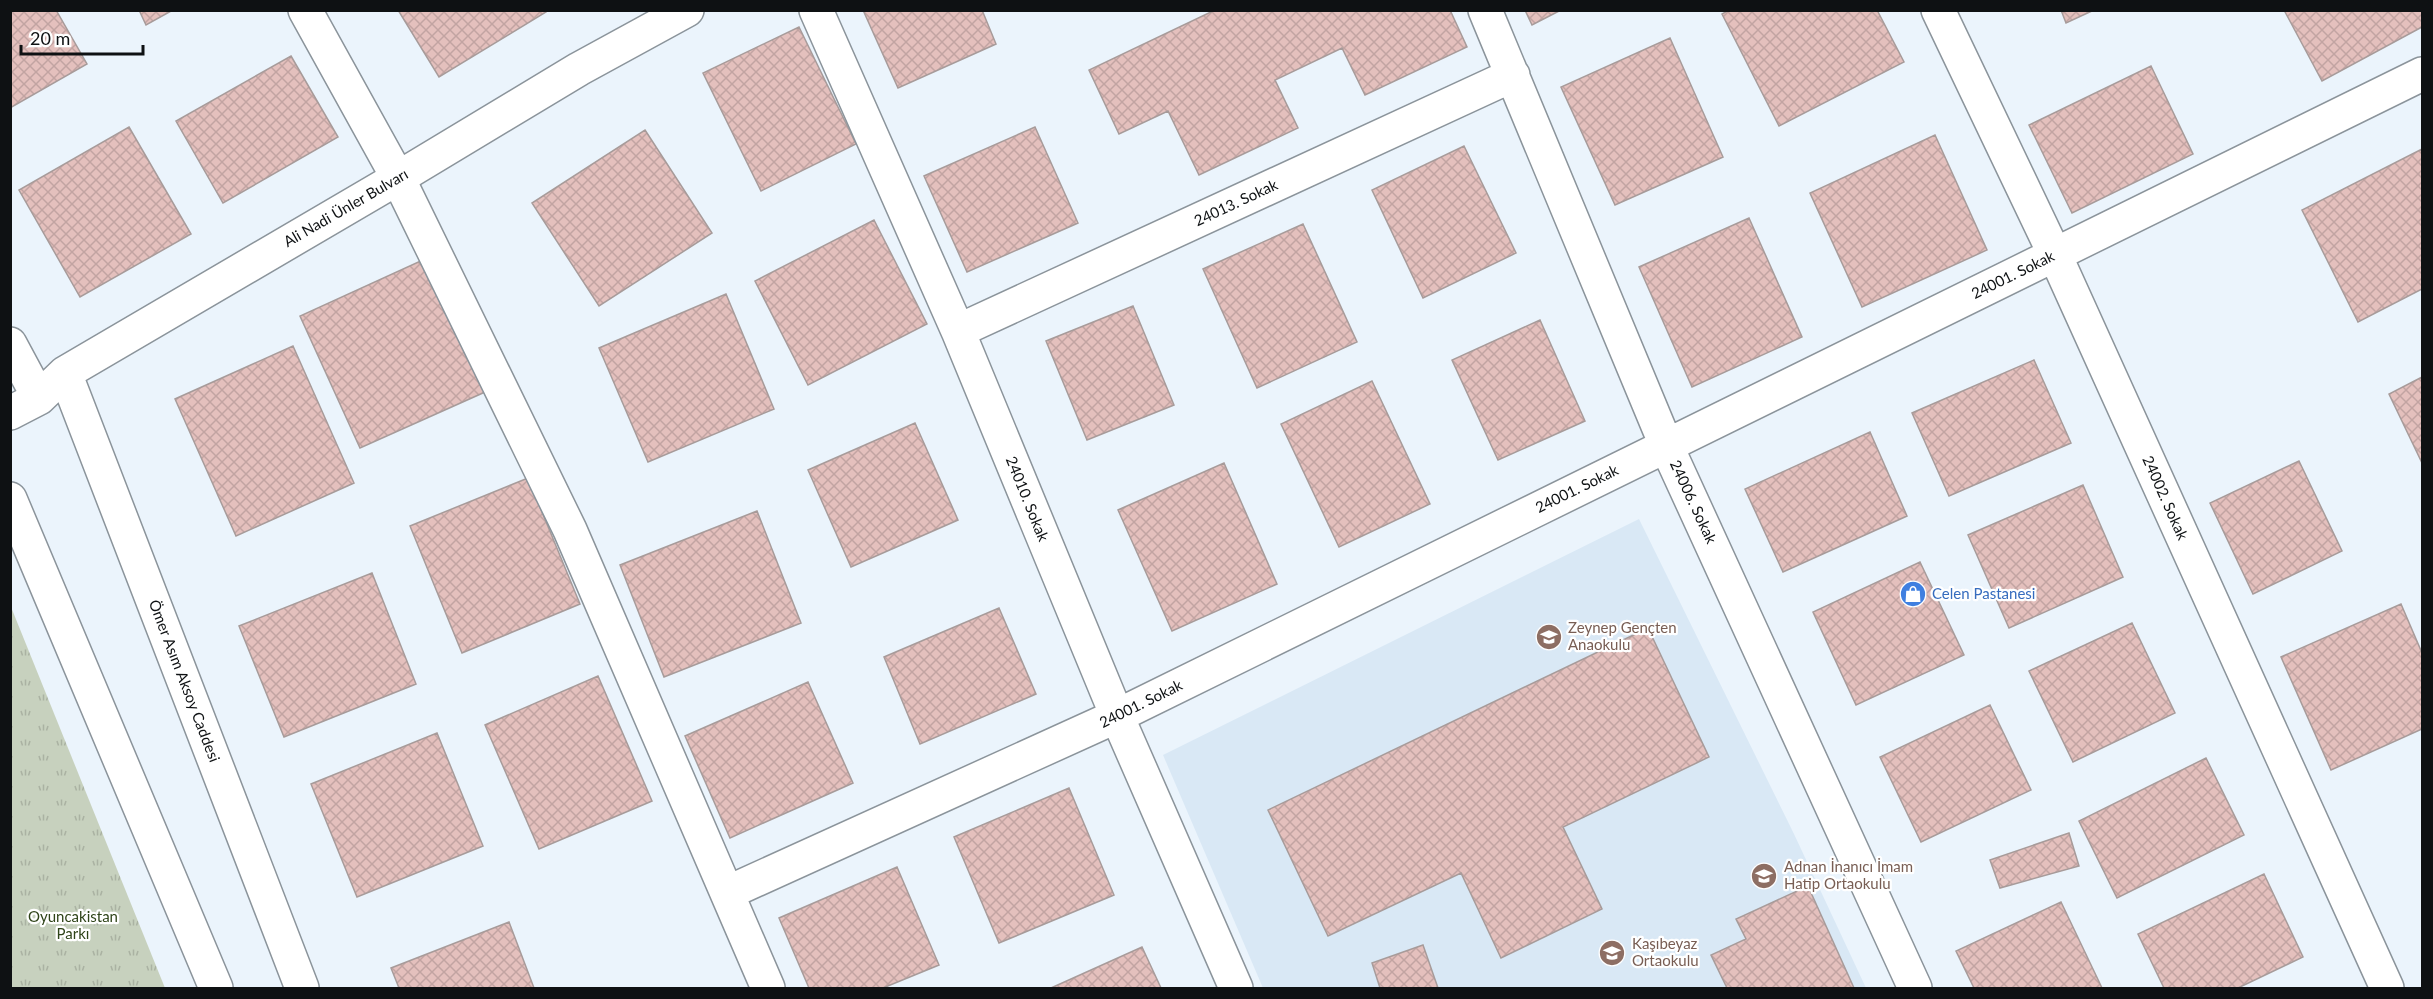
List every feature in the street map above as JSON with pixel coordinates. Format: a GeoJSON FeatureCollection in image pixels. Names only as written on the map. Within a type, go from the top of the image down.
{"type":"FeatureCollection","features":[{"type":"Feature","properties":{"kind":"street"},"geometry":{"type":"LineString","coordinates":[[305,10],[398,178],[570,530],[768,988]]}},
{"type":"Feature","properties":{"kind":"street","name":"Ali Nadi Ünler Bulvarı"},"geometry":{"type":"LineString","coordinates":[[10,413],[39,398],[65,373],[579,69],[687,10]]}},
{"type":"Feature","properties":{"kind":"street","name":"24010. Sokak"},"geometry":{"type":"LineString","coordinates":[[816,10],[958,331],[1117,716],[1236,988]]}},
{"type":"Feature","properties":{"kind":"street","name":"24006. Sokak"},"geometry":{"type":"LineString","coordinates":[[1485,10],[1666,445],[1915,988]]}},
{"type":"Feature","properties":{"kind":"street","name":"24002. Sokak"},"geometry":{"type":"LineString","coordinates":[[1938,10],[2055,255],[2387,988]]}},
{"type":"Feature","properties":{"kind":"street","name":"24001. Sokak"},"geometry":{"type":"LineString","coordinates":[[727,893],[1117,716],[2422,74]]}},
{"type":"Feature","properties":{"kind":"street","name":"24013. Sokak"},"geometry":{"type":"LineString","coordinates":[[958,331],[1513,75]]}},
{"type":"Feature","properties":{"kind":"street"},"geometry":{"type":"LineString","coordinates":[[10,344],[39,398]]}},
{"type":"Feature","properties":{"kind":"street","name":"Ömer Asım Aksoy Caddesi"},"geometry":{"type":"LineString","coordinates":[[65,373],[302,988]]}},
{"type":"Feature","properties":{"kind":"street"},"geometry":{"type":"LineString","coordinates":[[10,499],[216,988]]}},
{"type":"Feature","properties":{"kind":"shaded area","name":"Zeynep Gençten Anaokulu"},"geometry":{"type":"Polygon","coordinates":[[[1639,519],[1794,834],[1866,988],[1263,988],[1163,755],[1639,519]]]}},
{"type":"Feature","properties":{"kind":"green space","name":"Oyuncakistan Parkı"},"geometry":{"type":"Polygon","coordinates":[[[11,607],[165,988],[11,988],[11,607]]]}},
{"type":"Feature","properties":{"kind":"building"},"geometry":{"type":"Polygon","coordinates":[[[10,10],[56,10],[87,64],[10,108],[10,10]]]}},
{"type":"Feature","properties":{"kind":"building"},"geometry":{"type":"Polygon","coordinates":[[[139,10],[173,10],[146,25],[139,10]]]}},
{"type":"Feature","properties":{"kind":"building"},"geometry":{"type":"Polygon","coordinates":[[[398,10],[545,10],[546,12],[439,77],[398,10]]]}},
{"type":"Feature","properties":{"kind":"building"},"geometry":{"type":"Polygon","coordinates":[[[863,10],[982,10],[996,44],[898,88],[863,10]]]}},
{"type":"Feature","properties":{"kind":"building"},"geometry":{"type":"Polygon","coordinates":[[[1215,10],[1450,10],[1467,47],[1365,95],[1342,48],[1275,80],[1298,128],[1199,175],[1168,111],[1119,134],[1089,70],[1215,10]]]}},
{"type":"Feature","properties":{"kind":"building"},"geometry":{"type":"Polygon","coordinates":[[[1525,10],[1561,10],[1532,25],[1525,10]]]}},
{"type":"Feature","properties":{"kind":"building"},"geometry":{"type":"Polygon","coordinates":[[[1729,10],[1877,10],[1904,62],[1779,126],[1722,14],[1729,10]]]}},
{"type":"Feature","properties":{"kind":"building"},"geometry":{"type":"Polygon","coordinates":[[[2061,10],[2094,10],[2066,23],[2061,10]]]}},
{"type":"Feature","properties":{"kind":"building"},"geometry":{"type":"Polygon","coordinates":[[[2284,10],[2422,10],[2422,27],[2322,81],[2284,10]]]}},
{"type":"Feature","properties":{"kind":"building"},"geometry":{"type":"Polygon","coordinates":[[[799,27],[856,144],[761,191],[703,73],[799,27]]]}},
{"type":"Feature","properties":{"kind":"building"},"geometry":{"type":"Polygon","coordinates":[[[1670,38],[1723,157],[1615,205],[1561,87],[1670,38]]]}},
{"type":"Feature","properties":{"kind":"building"},"geometry":{"type":"Polygon","coordinates":[[[291,56],[338,137],[223,203],[176,121],[291,56]]]}},
{"type":"Feature","properties":{"kind":"building"},"geometry":{"type":"Polygon","coordinates":[[[2151,66],[2193,154],[2072,213],[2029,125],[2151,66]]]}},
{"type":"Feature","properties":{"kind":"building"},"geometry":{"type":"Polygon","coordinates":[[[129,127],[191,234],[80,297],[19,190],[129,127]]]}},
{"type":"Feature","properties":{"kind":"building"},"geometry":{"type":"Polygon","coordinates":[[[1035,127],[1078,223],[967,272],[924,176],[1035,127]]]}},
{"type":"Feature","properties":{"kind":"building"},"geometry":{"type":"Polygon","coordinates":[[[645,130],[712,233],[599,306],[532,203],[645,130]]]}},
{"type":"Feature","properties":{"kind":"building"},"geometry":{"type":"Polygon","coordinates":[[[1935,135],[1987,250],[1862,307],[1810,193],[1935,135]]]}},
{"type":"Feature","properties":{"kind":"building"},"geometry":{"type":"Polygon","coordinates":[[[1464,146],[1516,253],[1423,298],[1372,190],[1464,146]]]}},
{"type":"Feature","properties":{"kind":"building"},"geometry":{"type":"Polygon","coordinates":[[[2422,149],[2422,289],[2358,322],[2302,210],[2422,149]]]}},
{"type":"Feature","properties":{"kind":"building"},"geometry":{"type":"Polygon","coordinates":[[[1749,218],[1802,337],[1692,387],[1639,267],[1749,218]]]}},
{"type":"Feature","properties":{"kind":"building"},"geometry":{"type":"Polygon","coordinates":[[[874,220],[927,324],[808,385],[755,281],[874,220]]]}},
{"type":"Feature","properties":{"kind":"building"},"geometry":{"type":"Polygon","coordinates":[[[1303,224],[1357,342],[1257,388],[1203,269],[1303,224]]]}},
{"type":"Feature","properties":{"kind":"building"},"geometry":{"type":"Polygon","coordinates":[[[425,259],[485,392],[360,448],[300,316],[425,259]]]}},
{"type":"Feature","properties":{"kind":"building"},"geometry":{"type":"Polygon","coordinates":[[[726,294],[774,409],[648,462],[599,348],[726,294]]]}},
{"type":"Feature","properties":{"kind":"building"},"geometry":{"type":"Polygon","coordinates":[[[1133,306],[1174,405],[1087,440],[1046,341],[1133,306]]]}},
{"type":"Feature","properties":{"kind":"building"},"geometry":{"type":"Polygon","coordinates":[[[1540,320],[1585,421],[1498,460],[1452,360],[1540,320]]]}},
{"type":"Feature","properties":{"kind":"building"},"geometry":{"type":"Polygon","coordinates":[[[293,346],[354,483],[236,536],[175,399],[293,346]]]}},
{"type":"Feature","properties":{"kind":"building"},"geometry":{"type":"Polygon","coordinates":[[[2034,360],[2071,443],[1949,496],[1912,413],[2034,360]]]}},
{"type":"Feature","properties":{"kind":"building"},"geometry":{"type":"Polygon","coordinates":[[[2422,377],[2422,463],[2389,394],[2422,377]]]}},
{"type":"Feature","properties":{"kind":"building"},"geometry":{"type":"Polygon","coordinates":[[[1372,381],[1430,504],[1339,547],[1281,424],[1372,381]]]}},
{"type":"Feature","properties":{"kind":"building"},"geometry":{"type":"Polygon","coordinates":[[[915,423],[958,520],[851,567],[808,470],[915,423]]]}},
{"type":"Feature","properties":{"kind":"building"},"geometry":{"type":"Polygon","coordinates":[[[1870,432],[1907,516],[1783,572],[1745,489],[1870,432]]]}},
{"type":"Feature","properties":{"kind":"building"},"geometry":{"type":"Polygon","coordinates":[[[2299,461],[2342,551],[2253,594],[2210,503],[2299,461]]]}},
{"type":"Feature","properties":{"kind":"building"},"geometry":{"type":"Polygon","coordinates":[[[1224,463],[1277,584],[1172,631],[1118,510],[1224,463]]]}},
{"type":"Feature","properties":{"kind":"building"},"geometry":{"type":"Polygon","coordinates":[[[528,478],[580,604],[462,653],[410,526],[528,478]]]}},
{"type":"Feature","properties":{"kind":"building"},"geometry":{"type":"Polygon","coordinates":[[[2083,485],[2123,577],[2009,628],[1968,535],[2083,485]]]}},
{"type":"Feature","properties":{"kind":"building"},"geometry":{"type":"Polygon","coordinates":[[[757,511],[801,623],[664,677],[620,565],[757,511]]]}},
{"type":"Feature","properties":{"kind":"building"},"geometry":{"type":"Polygon","coordinates":[[[1920,562],[1964,655],[1856,705],[1813,612],[1920,562]]]}},
{"type":"Feature","properties":{"kind":"building"},"geometry":{"type":"Polygon","coordinates":[[[372,573],[416,684],[284,737],[239,626],[372,573]]]}},
{"type":"Feature","properties":{"kind":"building"},"geometry":{"type":"Polygon","coordinates":[[[2401,604],[2422,653],[2422,729],[2331,770],[2281,657],[2401,604]]]}},
{"type":"Feature","properties":{"kind":"building"},"geometry":{"type":"Polygon","coordinates":[[[999,608],[1036,694],[920,744],[884,657],[999,608]]]}},
{"type":"Feature","properties":{"kind":"building"},"geometry":{"type":"Polygon","coordinates":[[[2132,623],[2175,713],[2073,762],[2029,671],[2132,623]]]}},
{"type":"Feature","properties":{"kind":"building"},"geometry":{"type":"Polygon","coordinates":[[[1648,628],[1709,757],[1563,827],[1602,909],[1501,958],[1461,873],[1328,936],[1268,810],[1648,628]]]}},
{"type":"Feature","properties":{"kind":"building"},"geometry":{"type":"Polygon","coordinates":[[[598,676],[652,801],[539,849],[485,725],[598,676]]]}},
{"type":"Feature","properties":{"kind":"building"},"geometry":{"type":"Polygon","coordinates":[[[808,682],[853,783],[730,838],[685,736],[808,682]]]}},
{"type":"Feature","properties":{"kind":"building"},"geometry":{"type":"Polygon","coordinates":[[[1990,705],[2031,790],[1921,842],[1880,757],[1990,705]]]}},
{"type":"Feature","properties":{"kind":"building"},"geometry":{"type":"Polygon","coordinates":[[[437,733],[483,846],[357,897],[311,784],[437,733]]]}},
{"type":"Feature","properties":{"kind":"building"},"geometry":{"type":"Polygon","coordinates":[[[2206,758],[2244,835],[2117,898],[2079,821],[2206,758]]]}},
{"type":"Feature","properties":{"kind":"building"},"geometry":{"type":"Polygon","coordinates":[[[1069,788],[1114,895],[999,943],[954,837],[1069,788]]]}},
{"type":"Feature","properties":{"kind":"building"},"geometry":{"type":"Polygon","coordinates":[[[2069,833],[2079,866],[2000,888],[1990,860],[2069,833]]]}},
{"type":"Feature","properties":{"kind":"building"},"geometry":{"type":"Polygon","coordinates":[[[897,867],[939,965],[883,988],[809,988],[779,918],[897,867]]]}},
{"type":"Feature","properties":{"kind":"building"},"geometry":{"type":"Polygon","coordinates":[[[2264,874],[2303,957],[2238,988],[2164,988],[2138,934],[2264,874]]]}},
{"type":"Feature","properties":{"kind":"building"},"geometry":{"type":"Polygon","coordinates":[[[1808,886],[1854,988],[1727,988],[1711,955],[1746,939],[1736,919],[1808,886]]]}},
{"type":"Feature","properties":{"kind":"building"},"geometry":{"type":"Polygon","coordinates":[[[2061,902],[2102,988],[1974,988],[1956,951],[2061,902]]]}},
{"type":"Feature","properties":{"kind":"building"},"geometry":{"type":"Polygon","coordinates":[[[509,922],[534,988],[399,988],[391,968],[509,922]]]}},
{"type":"Feature","properties":{"kind":"building"},"geometry":{"type":"Polygon","coordinates":[[[1423,945],[1438,988],[1380,988],[1372,963],[1423,945]]]}},
{"type":"Feature","properties":{"kind":"building"},"geometry":{"type":"Polygon","coordinates":[[[1142,947],[1161,988],[1051,988],[1142,947]]]}},
{"type":"Feature","properties":{"kind":"place","name":"Celen Pastanesi"},"geometry":{"type":"Point","coordinates":[1913,594]}},
{"type":"Feature","properties":{"kind":"place","name":"Zeynep Gençten Anaokulu"},"geometry":{"type":"Point","coordinates":[1549,637]}},
{"type":"Feature","properties":{"kind":"place","name":"Adnan İnanıcı İmam Hatip Ortaokulu"},"geometry":{"type":"Point","coordinates":[1764,876]}},
{"type":"Feature","properties":{"kind":"place","name":"Kaşıbeyaz Ortaokulu"},"geometry":{"type":"Point","coordinates":[1612,953]}}]}
